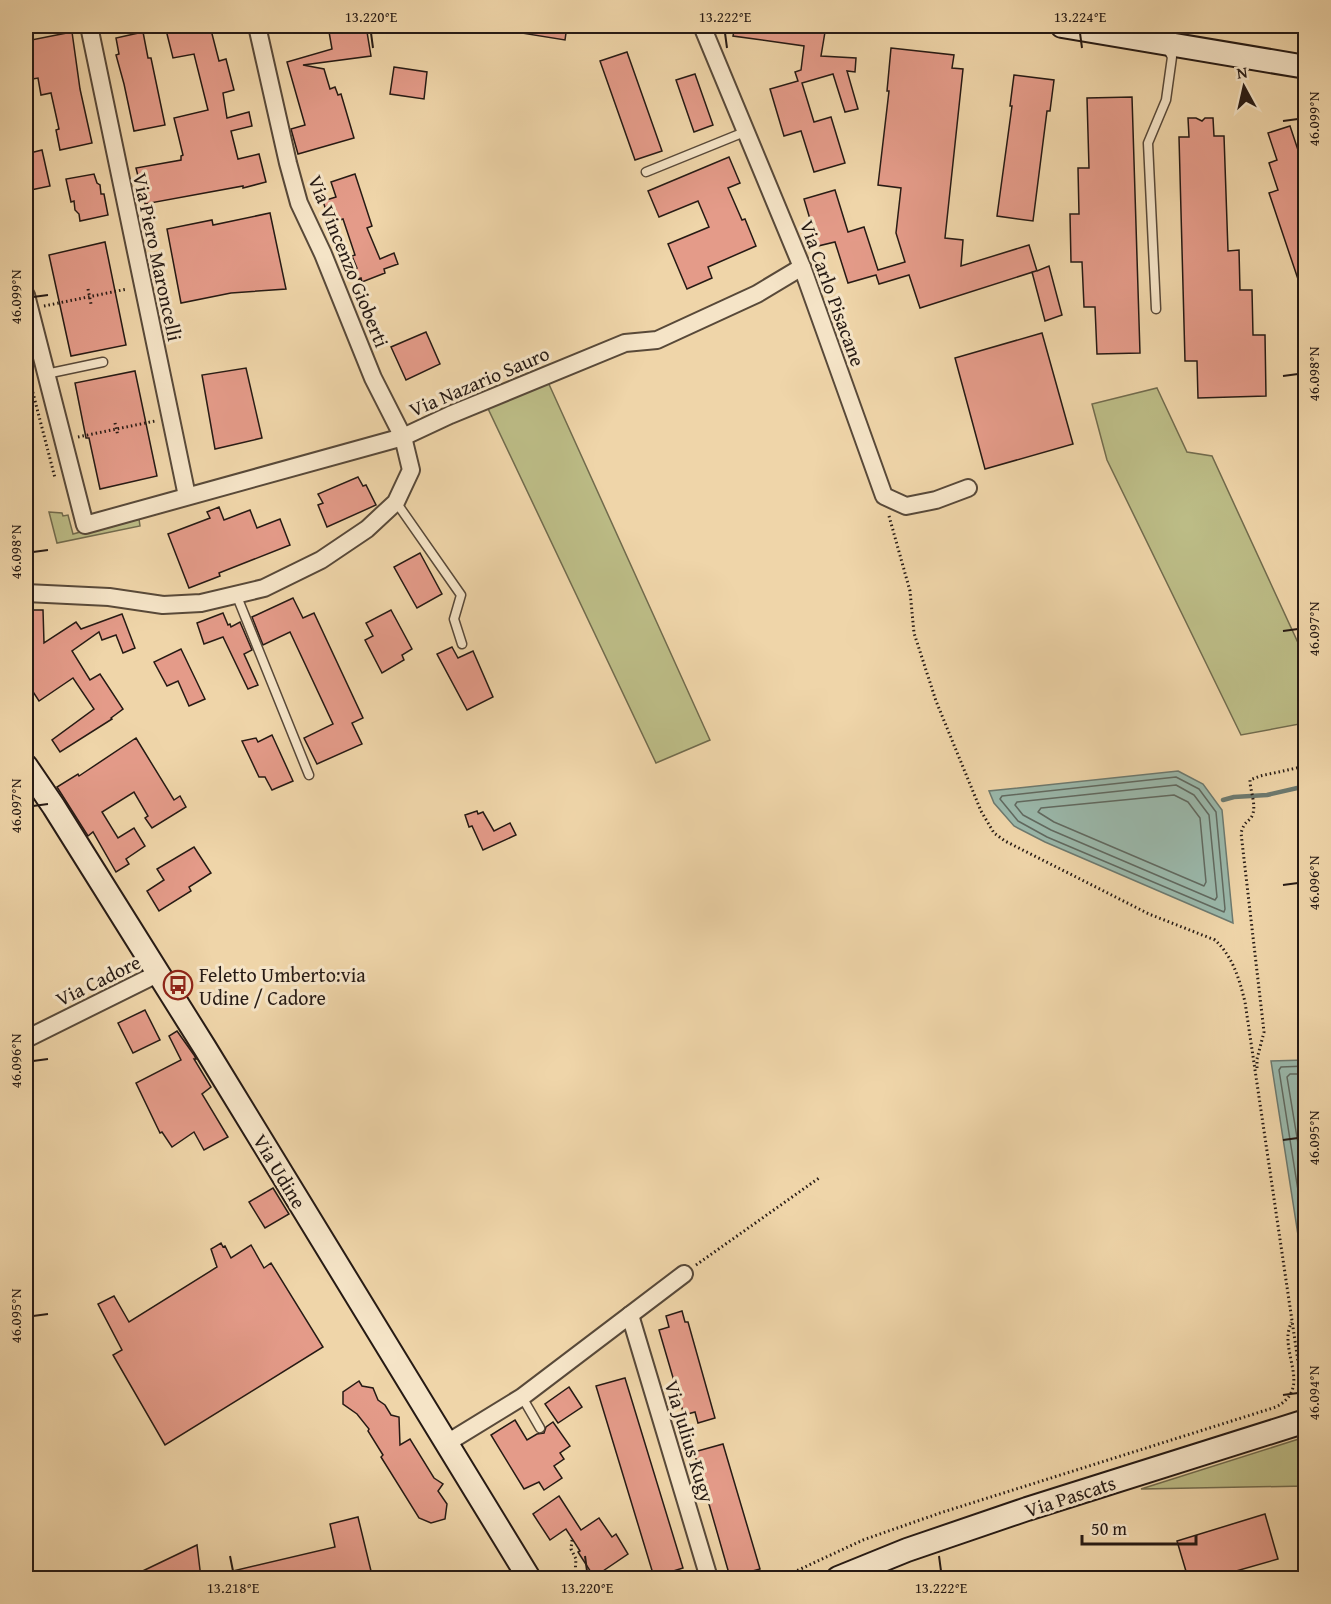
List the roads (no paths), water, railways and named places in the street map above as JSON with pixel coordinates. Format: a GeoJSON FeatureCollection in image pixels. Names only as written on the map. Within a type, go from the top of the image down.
{"type":"FeatureCollection","features":[{"type":"Feature","properties":{"kind":"street","name":"Via Piero Maroncelli"},"geometry":{"type":"LineString","coordinates":[[88,26],[187,496]]}},
{"type":"Feature","properties":{"kind":"street","name":"Via Vincenzo Gioberti"},"geometry":{"type":"LineString","coordinates":[[257,26],[299,203],[323,254],[373,378],[403,437]]}},
{"type":"Feature","properties":{"kind":"street","name":"Via Carlo Pisacane"},"geometry":{"type":"LineString","coordinates":[[702,26],[802,267],[884,496],[906,506],[936,500],[968,488]]}},
{"type":"Feature","properties":{"kind":"street"},"geometry":{"type":"LineString","coordinates":[[1062,26],[1157,39],[1305,67]]}},
{"type":"Feature","properties":{"kind":"street","name":"Via Nazario Sauro"},"geometry":{"type":"LineString","coordinates":[[26,593],[109,597],[163,605],[201,603],[264,588],[321,560],[367,529],[396,502],[411,470],[403,437],[450,415],[625,343],[657,340],[757,294],[802,267]]}},
{"type":"Feature","properties":{"kind":"street"},"geometry":{"type":"LineString","coordinates":[[26,295],[85,525],[403,437]]}},
{"type":"Feature","properties":{"kind":"street","name":"Via Udine"},"geometry":{"type":"LineString","coordinates":[[26,766],[205,1048],[529,1578]]}},
{"type":"Feature","properties":{"kind":"street","name":"Via Cadore"},"geometry":{"type":"LineString","coordinates":[[26,1039],[157,974]]}},
{"type":"Feature","properties":{"kind":"street"},"geometry":{"type":"LineString","coordinates":[[447,1443],[522,1397],[684,1274]]}},
{"type":"Feature","properties":{"kind":"street","name":"Via Julius Kugy"},"geometry":{"type":"LineString","coordinates":[[630,1315],[709,1578]]}},
{"type":"Feature","properties":{"kind":"street","name":"Via Pascats"},"geometry":{"type":"LineString","coordinates":[[838,1578],[907,1550],[1305,1411]]}},
{"type":"Feature","properties":{"kind":"lane"},"geometry":{"type":"LineString","coordinates":[[1156,309],[1148,143],[1166,100],[1172,57],[1157,39]]}},
{"type":"Feature","properties":{"kind":"lane"},"geometry":{"type":"LineString","coordinates":[[646,172],[747,131]]}},
{"type":"Feature","properties":{"kind":"lane"},"geometry":{"type":"LineString","coordinates":[[46,374],[103,362]]}},
{"type":"Feature","properties":{"kind":"lane"},"geometry":{"type":"LineString","coordinates":[[396,502],[460,595],[454,619],[462,644]]}},
{"type":"Feature","properties":{"kind":"lane"},"geometry":{"type":"LineString","coordinates":[[236,594],[309,776]]}},
{"type":"Feature","properties":{"kind":"lane"},"geometry":{"type":"LineString","coordinates":[[522,1397],[540,1428]]}},
{"type":"Feature","properties":{"kind":"water"},"geometry":{"type":"Polygon","coordinates":[[[1178,771],[1203,784],[1222,810],[1233,923],[1045,842],[1014,826],[994,803],[989,791],[1178,771]]]}},
{"type":"Feature","properties":{"kind":"water"},"geometry":{"type":"Polygon","coordinates":[[[1306,1060],[1305,1280],[1271,1061],[1306,1060]]]}},
{"type":"Feature","properties":{"kind":"waterway"},"geometry":{"type":"LineString","coordinates":[[1223,800],[1267,795],[1306,786]]}},
{"type":"Feature","properties":{"kind":"place","name":"Feletto Umberto:via Udine / Cadore"},"geometry":{"type":"Point","coordinates":[178,985]}}]}
